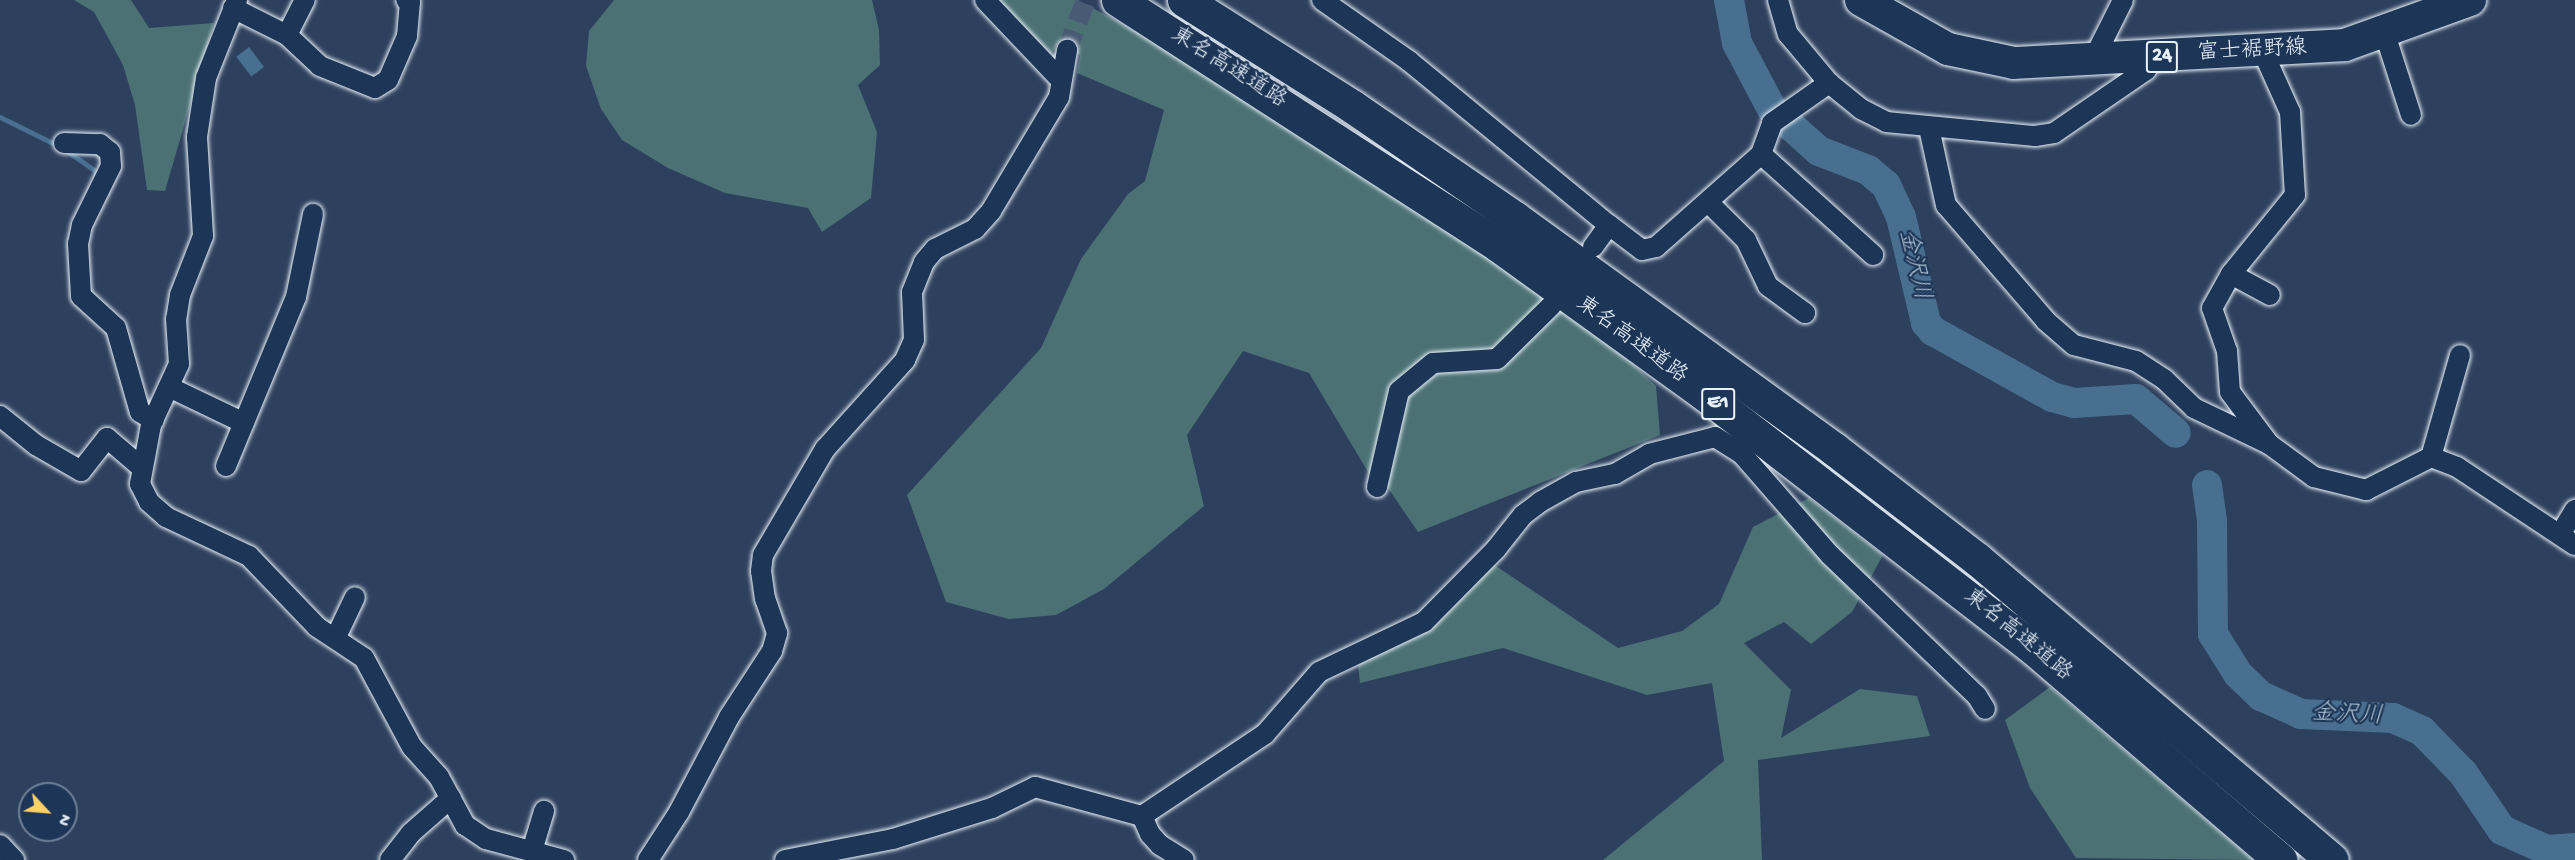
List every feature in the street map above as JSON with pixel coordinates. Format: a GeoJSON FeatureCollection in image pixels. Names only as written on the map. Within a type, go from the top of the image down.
{"type":"FeatureCollection","features":[{"type":"Feature","properties":{"kind":"highway","name":"東名高速道路"},"geometry":{"type":"LineString","coordinates":[[1118,0],[1498,244],[1703,393],[2033,648],[2279,859]]}},
{"type":"Feature","properties":{"kind":"highway","name":"東名高速道路"},"geometry":{"type":"LineString","coordinates":[[1184,0],[1353,107],[1487,199],[1834,449],[1977,559],[2332,860]]}},
{"type":"Feature","properties":{"kind":"main road","name":"富士裾野線"},"geometry":{"type":"LineString","coordinates":[[1861,0],[1948,49],[1980,58],[2014,63],[2153,58],[2345,45],[2470,0]]}},
{"type":"Feature","properties":{"kind":"street"},"geometry":{"type":"LineString","coordinates":[[287,35],[305,0]]}},
{"type":"Feature","properties":{"kind":"street"},"geometry":{"type":"LineString","coordinates":[[406,0],[410,2],[407,36],[388,80],[375,88],[320,66],[287,35],[235,4],[206,78],[198,117],[204,236],[180,295],[176,319],[179,364],[154,420],[140,484],[149,502],[158,511],[195,534],[249,556],[317,627],[336,637],[364,658],[408,741],[439,777],[465,825],[486,839],[564,860]]}},
{"type":"Feature","properties":{"kind":"street"},"geometry":{"type":"LineString","coordinates":[[985,0],[1061,80]]}},
{"type":"Feature","properties":{"kind":"street"},"geometry":{"type":"LineString","coordinates":[[1322,0],[1409,61],[1642,250],[1650,250],[1708,202],[1761,154],[1772,123],[1829,83]]}},
{"type":"Feature","properties":{"kind":"street"},"geometry":{"type":"LineString","coordinates":[[1778,0],[1788,33],[1829,83],[1861,109],[1886,122],[1929,128],[2035,136],[2054,133],[2146,70],[2153,58]]}},
{"type":"Feature","properties":{"kind":"street"},"geometry":{"type":"LineString","coordinates":[[2092,60],[2123,0]]}},
{"type":"Feature","properties":{"kind":"street"},"geometry":{"type":"LineString","coordinates":[[2384,31],[2411,115]]}},
{"type":"Feature","properties":{"kind":"street"},"geometry":{"type":"LineString","coordinates":[[648,860],[680,812],[729,717],[772,651],[777,633],[765,599],[761,571],[763,555],[825,449],[905,360],[914,340],[912,292],[924,262],[935,249],[975,229],[992,211],[1049,118],[1059,97],[1067,50]]}},
{"type":"Feature","properties":{"kind":"street"},"geometry":{"type":"LineString","coordinates":[[2263,52],[2290,112],[2295,195],[2231,274],[2214,300],[2212,316],[2227,351],[2230,392],[2270,444]]}},
{"type":"Feature","properties":{"kind":"street"},"geometry":{"type":"LineString","coordinates":[[1929,128],[1946,205],[2046,321],[2074,345],[2136,361],[2164,379],[2194,408],[2270,444],[2314,477],[2366,490],[2430,457],[2460,355]]}},
{"type":"Feature","properties":{"kind":"street"},"geometry":{"type":"LineString","coordinates":[[64,143],[100,144],[110,152],[111,166],[82,225],[78,244],[81,296],[114,325],[140,412],[154,420]]}},
{"type":"Feature","properties":{"kind":"street"},"geometry":{"type":"LineString","coordinates":[[1761,154],[1873,255]]}},
{"type":"Feature","properties":{"kind":"street"},"geometry":{"type":"LineString","coordinates":[[1708,202],[1746,240],[1768,286],[1805,313]]}},
{"type":"Feature","properties":{"kind":"street"},"geometry":{"type":"LineString","coordinates":[[226,466],[296,297],[313,214]]}},
{"type":"Feature","properties":{"kind":"street"},"geometry":{"type":"LineString","coordinates":[[1593,247],[1609,225]]}},
{"type":"Feature","properties":{"kind":"street"},"geometry":{"type":"LineString","coordinates":[[2231,274],[2270,294]]}},
{"type":"Feature","properties":{"kind":"street"},"geometry":{"type":"LineString","coordinates":[[1377,487],[1399,391],[1433,363],[1497,359],[1551,306]]}},
{"type":"Feature","properties":{"kind":"street"},"geometry":{"type":"LineString","coordinates":[[170,387],[244,423]]}},
{"type":"Feature","properties":{"kind":"street"},"geometry":{"type":"LineString","coordinates":[[0,416],[36,445],[81,471],[107,438],[142,468]]}},
{"type":"Feature","properties":{"kind":"street"},"geometry":{"type":"LineString","coordinates":[[786,860],[893,839],[992,808],[1035,787],[1142,816],[1264,734],[1319,672],[1424,622],[1496,549],[1523,515],[1540,502],[1576,482],[1615,474],[1649,454],[1716,438],[1741,453],[1830,555],[1977,696],[1985,709]]}},
{"type":"Feature","properties":{"kind":"street"},"geometry":{"type":"LineString","coordinates":[[2430,457],[2457,467],[2568,539],[2575,510]]}},
{"type":"Feature","properties":{"kind":"street"},"geometry":{"type":"LineString","coordinates":[[336,637],[355,597]]}},
{"type":"Feature","properties":{"kind":"street"},"geometry":{"type":"LineString","coordinates":[[390,860],[411,833],[451,798]]}},
{"type":"Feature","properties":{"kind":"street"},"geometry":{"type":"LineString","coordinates":[[532,851],[544,811]]}},
{"type":"Feature","properties":{"kind":"street"},"geometry":{"type":"LineString","coordinates":[[1142,816],[1150,834],[1184,860]]}},
{"type":"Feature","properties":{"kind":"street"},"geometry":{"type":"LineString","coordinates":[[0,845],[14,860]]}},
{"type":"Feature","properties":{"kind":"green space"},"geometry":{"type":"Polygon","coordinates":[[[74,0],[131,0],[149,28],[214,23],[165,191],[147,190],[135,105],[123,65],[94,12],[74,0]]]}},
{"type":"Feature","properties":{"kind":"green space"},"geometry":{"type":"Polygon","coordinates":[[[614,0],[872,0],[879,30],[880,65],[858,85],[877,132],[871,198],[822,232],[808,208],[725,193],[668,168],[622,140],[601,109],[586,66],[589,31],[614,0]]]}},
{"type":"Feature","properties":{"kind":"green space"},"geometry":{"type":"Polygon","coordinates":[[[994,0],[1078,0],[1249,93],[1571,305],[1656,386],[1660,435],[1418,532],[1386,485],[1377,487],[1309,373],[1243,351],[1187,435],[1204,506],[1104,589],[1056,615],[1009,619],[946,602],[907,495],[1041,348],[1081,259],[1128,194],[1145,181],[1164,110],[1077,73],[1080,55],[1059,42],[1050,55],[994,0]]]}},
{"type":"Feature","properties":{"kind":"green space"},"geometry":{"type":"Polygon","coordinates":[[[1809,498],[1883,555],[1852,612],[1811,644],[1784,622],[1744,643],[1791,690],[1781,738],[1860,689],[1917,696],[1930,736],[1758,760],[1762,860],[1603,860],[1724,761],[1712,683],[1647,695],[1503,648],[1360,683],[1358,665],[1434,621],[1493,564],[1618,648],[1682,631],[1719,604],[1753,527],[1809,498]]]}},
{"type":"Feature","properties":{"kind":"green space"},"geometry":{"type":"Polygon","coordinates":[[[2050,687],[2253,860],[2076,858],[2030,788],[2005,720],[2050,687]]]}},
{"type":"Feature","properties":{"kind":"water"},"geometry":{"type":"Polygon","coordinates":[[[249,47],[264,67],[251,77],[236,57],[249,47]]]}},
{"type":"Feature","properties":{"kind":"waterway","name":"金沢川"},"geometry":{"type":"LineString","coordinates":[[1729,0],[1737,43],[1772,109],[1819,151],[1868,170],[1886,185],[1901,217],[1926,323],[1933,331],[2052,397],[2074,403],[2136,399],[2176,433]]}},
{"type":"Feature","properties":{"kind":"waterway"},"geometry":{"type":"LineString","coordinates":[[0,117],[59,146]]}},
{"type":"Feature","properties":{"kind":"waterway"},"geometry":{"type":"LineString","coordinates":[[67,151],[96,171],[95,180]]}},
{"type":"Feature","properties":{"kind":"waterway","name":"金沢川"},"geometry":{"type":"LineString","coordinates":[[2207,485],[2212,521],[2213,634],[2238,674],[2261,696],[2301,714],[2393,718],[2422,731],[2463,773],[2502,830],[2547,850],[2575,848]]}},
{"type":"Feature","properties":{"kind":"tunnel"},"geometry":{"type":"LineString","coordinates":[[1067,50],[1086,0]]}}]}
